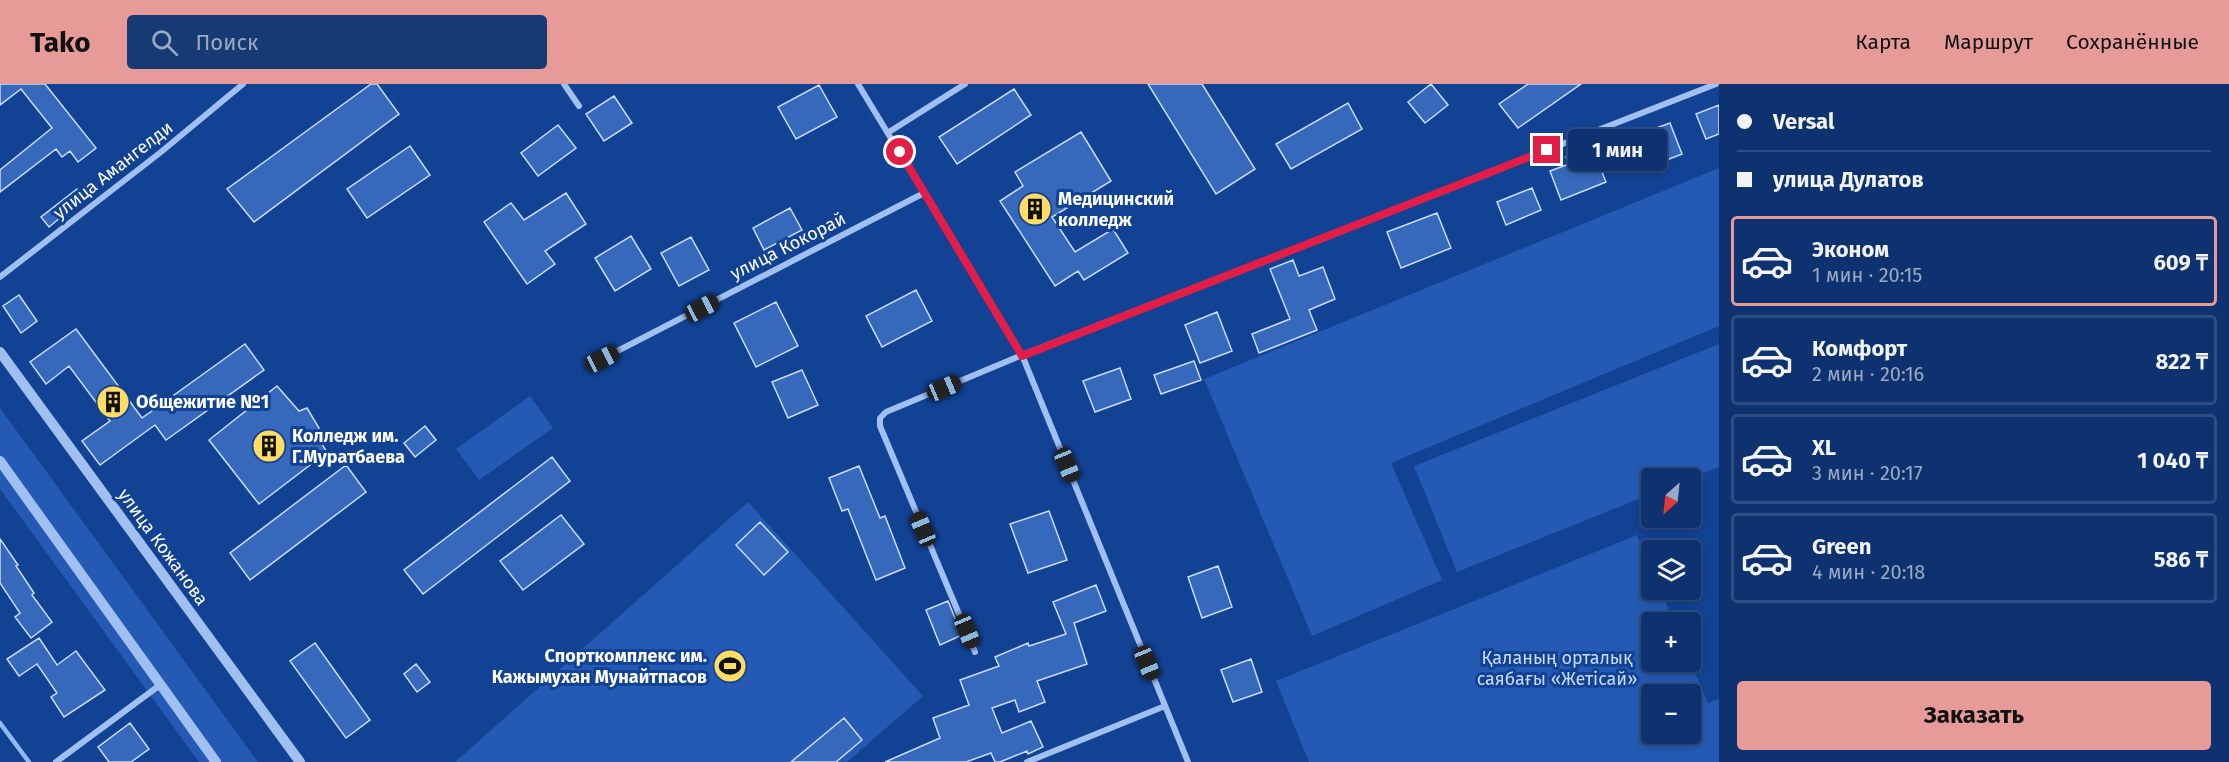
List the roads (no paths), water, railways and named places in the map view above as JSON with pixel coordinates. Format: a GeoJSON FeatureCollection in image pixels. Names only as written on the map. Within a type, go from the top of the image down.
{"type":"FeatureCollection","features":[{"type":"Feature","properties":{"kind":"street","name":"улица Амангелди"},"geometry":{"type":"LineString","coordinates":[[0,277],[161,152],[243,84]]}},
{"type":"Feature","properties":{"kind":"street"},"geometry":{"type":"LineString","coordinates":[[564,84],[579,106]]}},
{"type":"Feature","properties":{"kind":"street"},"geometry":{"type":"LineString","coordinates":[[858,84],[1022,356],[1188,762]]}},
{"type":"Feature","properties":{"kind":"street"},"geometry":{"type":"LineString","coordinates":[[889,132],[965,84]]}},
{"type":"Feature","properties":{"kind":"street"},"geometry":{"type":"LineString","coordinates":[[975,652],[880,426],[880,418],[886,412],[1022,356],[1716,84]]}},
{"type":"Feature","properties":{"kind":"street","name":"улица Кокорай"},"geometry":{"type":"LineString","coordinates":[[602,359],[924,193]]}},
{"type":"Feature","properties":{"kind":"street","name":"улица Кожанова"},"geometry":{"type":"LineString","coordinates":[[0,352],[300,762]]}},
{"type":"Feature","properties":{"kind":"street"},"geometry":{"type":"LineString","coordinates":[[0,461],[216,762]]}},
{"type":"Feature","properties":{"kind":"street"},"geometry":{"type":"LineString","coordinates":[[56,762],[160,685]]}},
{"type":"Feature","properties":{"kind":"street"},"geometry":{"type":"LineString","coordinates":[[1027,762],[1165,706]]}},
{"type":"Feature","properties":{"kind":"waterway"},"geometry":{"type":"LineString","coordinates":[[0,723],[29,762]]}},
{"type":"Feature","properties":{"kind":"place","name":"Медицинский колледж"},"geometry":{"type":"Point","coordinates":[1035,209]}},
{"type":"Feature","properties":{"kind":"place","name":"Общежитие №1"},"geometry":{"type":"Point","coordinates":[113,402]}},
{"type":"Feature","properties":{"kind":"place","name":"Колледж им. Г.Муратбаева"},"geometry":{"type":"Point","coordinates":[269,446]}},
{"type":"Feature","properties":{"kind":"place","name":"Спорткомплекс им. Кажымухан Мунайтпасов"},"geometry":{"type":"Point","coordinates":[730,666]}},
{"type":"Feature","properties":{"kind":"park label","name":"Қаланың орталық саябағы «Жетісай»"},"geometry":{"type":"Point","coordinates":[1557,668]}}]}
